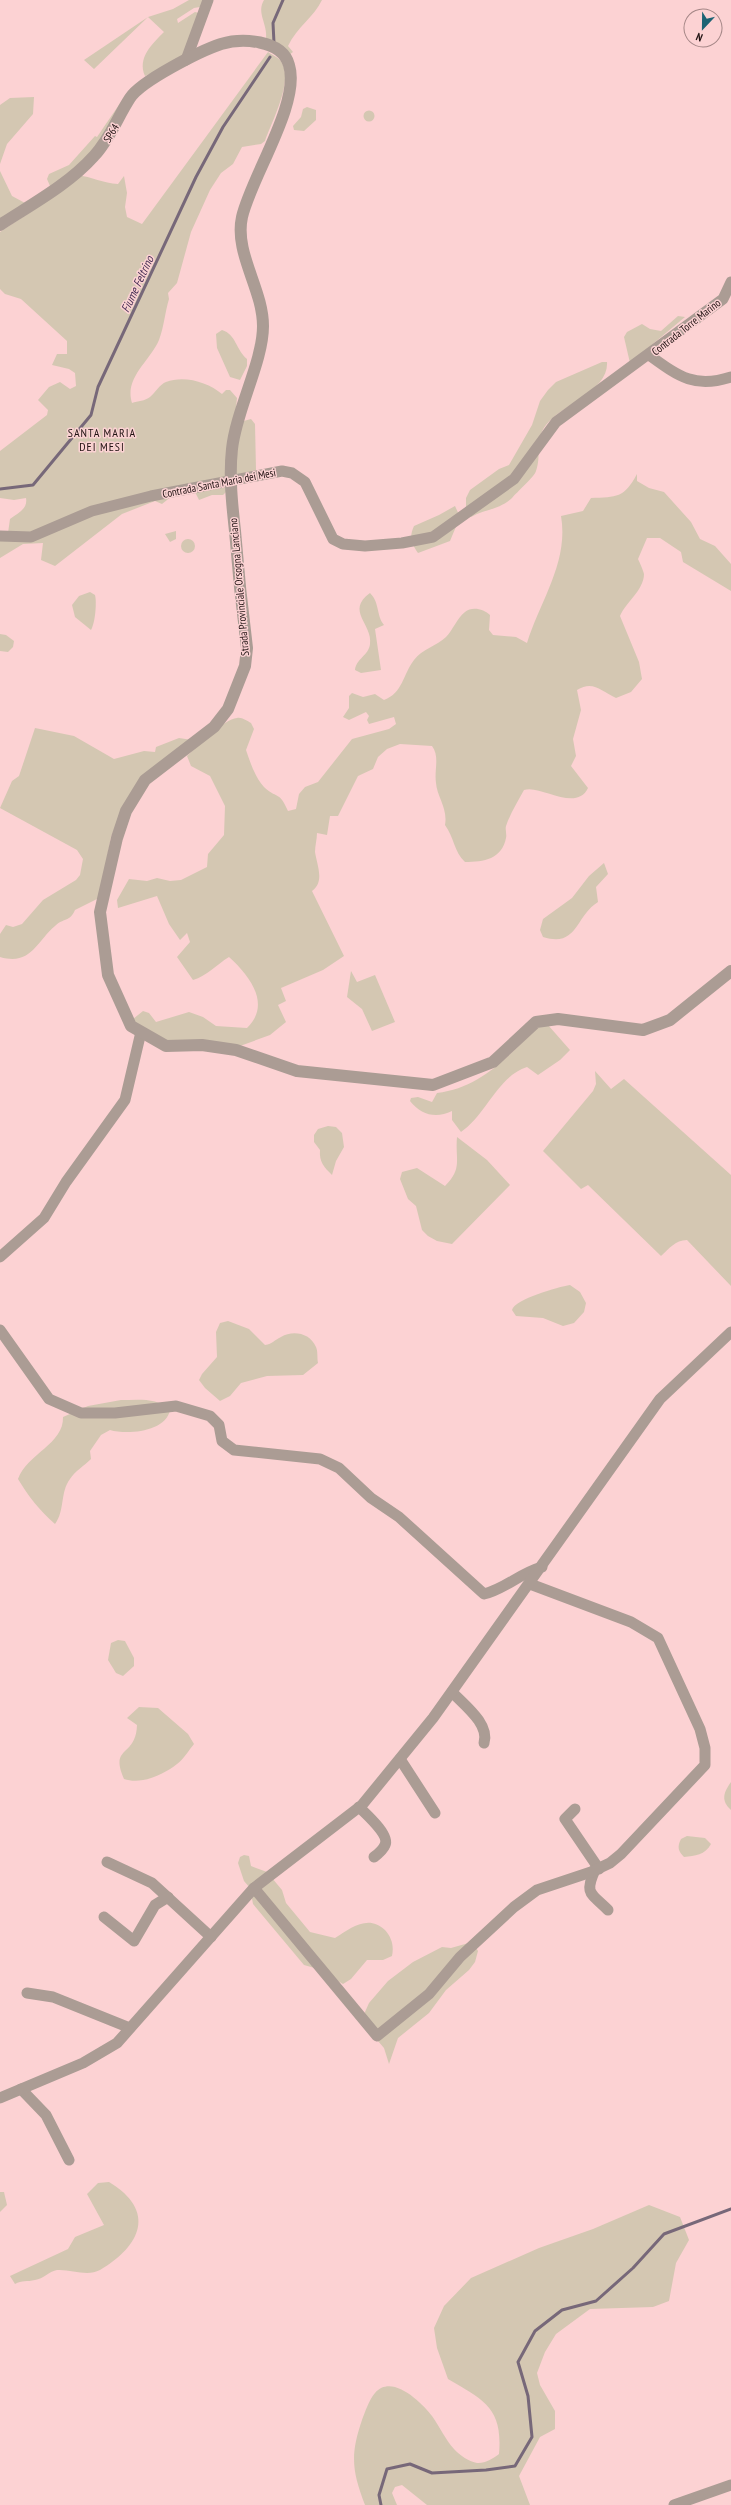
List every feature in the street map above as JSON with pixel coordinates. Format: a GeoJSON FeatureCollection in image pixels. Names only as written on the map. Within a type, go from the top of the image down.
{"type":"FeatureCollection","features":[{"type":"Feature","properties":{"kind":"street"},"geometry":{"type":"LineString","coordinates":[[186,60],[208,0]]}},
{"type":"Feature","properties":{"kind":"street","name":"Strada Provinciale Orsogna Lanciano"},"geometry":{"type":"LineString","coordinates":[[220,44],[245,40],[278,50],[289,63],[291,78],[286,106],[242,218],[242,245],[261,304],[263,328],[232,447],[230,482],[246,648],[245,666],[228,709],[214,727],[161,766],[145,780],[126,810],[117,838],[100,912],[108,975],[131,1026],[166,1046],[202,1045],[236,1050],[297,1071],[433,1085],[493,1062],[536,1022],[558,1019],[643,1030],[670,1020],[731,971]]}},
{"type":"Feature","properties":{"kind":"street","name":"SP64"},"geometry":{"type":"LineString","coordinates":[[0,225],[69,180],[94,157],[110,138],[130,97],[141,86],[186,60],[220,44]]}},
{"type":"Feature","properties":{"kind":"street","name":"Contrada Torre Marino"},"geometry":{"type":"LineString","coordinates":[[731,282],[723,299],[649,355],[674,374],[693,382],[714,382],[731,377]]}},
{"type":"Feature","properties":{"kind":"street","name":"Contrada Santa Maria dei Mesi"},"geometry":{"type":"LineString","coordinates":[[0,536],[31,537],[92,511],[151,496],[282,471],[292,473],[305,482],[333,539],[343,544],[365,546],[402,543],[433,537],[514,479],[556,422],[649,355]]}},
{"type":"Feature","properties":{"kind":"street"},"geometry":{"type":"LineString","coordinates":[[0,1257],[44,1218],[66,1182],[125,1100],[141,1032]]}},
{"type":"Feature","properties":{"kind":"street"},"geometry":{"type":"LineString","coordinates":[[0,1330],[49,1399],[81,1413],[114,1413],[176,1406],[210,1416],[219,1425],[222,1440],[234,1450],[320,1458],[339,1468],[370,1498],[399,1517],[484,1594],[498,1591],[526,1572],[542,1567]]}},
{"type":"Feature","properties":{"kind":"street"},"geometry":{"type":"LineString","coordinates":[[0,2098],[83,2063],[117,2043],[254,1888],[359,1807],[400,1759],[452,1692],[530,1584],[660,1398],[731,1332]]}},
{"type":"Feature","properties":{"kind":"street"},"geometry":{"type":"LineString","coordinates":[[254,1888],[377,2036],[429,1994],[460,1956],[526,1898],[537,1890],[597,1869],[621,1854],[704,1765],[705,1748],[700,1729],[658,1638],[631,1622],[530,1584]]}},
{"type":"Feature","properties":{"kind":"street"},"geometry":{"type":"LineString","coordinates":[[452,1692],[483,1727],[486,1737],[484,1743]]}},
{"type":"Feature","properties":{"kind":"street"},"geometry":{"type":"LineString","coordinates":[[400,1759],[435,1812]]}},
{"type":"Feature","properties":{"kind":"street"},"geometry":{"type":"LineString","coordinates":[[359,1807],[384,1834],[387,1841],[385,1846],[374,1857]]}},
{"type":"Feature","properties":{"kind":"street"},"geometry":{"type":"LineString","coordinates":[[575,1809],[565,1819],[597,1869]]}},
{"type":"Feature","properties":{"kind":"street"},"geometry":{"type":"LineString","coordinates":[[107,1862],[152,1883],[212,1937]]}},
{"type":"Feature","properties":{"kind":"street"},"geometry":{"type":"LineString","coordinates":[[597,1869],[588,1885],[590,1891],[608,1910]]}},
{"type":"Feature","properties":{"kind":"street"},"geometry":{"type":"LineString","coordinates":[[104,1917],[134,1941],[155,1905],[168,1897]]}},
{"type":"Feature","properties":{"kind":"street"},"geometry":{"type":"LineString","coordinates":[[27,1993],[53,1997],[130,2028]]}},
{"type":"Feature","properties":{"kind":"street"},"geometry":{"type":"LineString","coordinates":[[21,2089],[46,2115],[69,2160]]}},
{"type":"Feature","properties":{"kind":"street"},"geometry":{"type":"LineString","coordinates":[[674,2505],[731,2485]]}},
{"type":"Feature","properties":{"kind":"shaded area"},"geometry":{"type":"Polygon","coordinates":[[[189,0],[205,0],[200,7],[194,8],[177,19],[178,23],[195,12],[199,13],[183,59],[145,76],[143,69],[144,57],[155,41],[164,32],[148,17],[173,9],[189,0]]]}},
{"type":"Feature","properties":{"kind":"shaded area"},"geometry":{"type":"Polygon","coordinates":[[[264,0],[322,0],[315,12],[292,39],[288,46],[293,52],[290,54],[266,39],[261,9],[264,0]]]}},
{"type":"Feature","properties":{"kind":"shaded area"},"geometry":{"type":"Polygon","coordinates":[[[148,17],[94,69],[84,60],[148,17]]]}},
{"type":"Feature","properties":{"kind":"shaded area"},"geometry":{"type":"Polygon","coordinates":[[[268,52],[281,61],[285,71],[285,80],[280,102],[265,141],[261,144],[242,147],[233,164],[221,173],[210,190],[191,232],[177,283],[168,293],[169,299],[159,340],[139,370],[130,394],[132,403],[144,400],[150,397],[164,383],[180,379],[203,383],[222,394],[226,390],[230,390],[237,398],[228,490],[223,495],[212,495],[199,500],[195,492],[172,496],[162,504],[155,501],[122,514],[55,566],[41,560],[43,543],[23,544],[0,558],[0,533],[8,533],[10,519],[24,508],[26,498],[14,500],[0,498],[0,451],[47,415],[48,410],[38,400],[49,387],[60,382],[70,389],[76,386],[75,373],[69,369],[52,365],[57,354],[67,354],[67,341],[21,299],[5,294],[0,289],[0,232],[62,191],[77,175],[118,184],[124,176],[127,193],[125,207],[127,217],[142,224],[268,52]]]}},
{"type":"Feature","properties":{"kind":"shaded area"},"geometry":{"type":"Polygon","coordinates":[[[125,96],[107,137],[54,187],[50,186],[47,179],[49,174],[69,165],[95,136],[97,137],[125,96]]]}},
{"type":"Feature","properties":{"kind":"shaded area"},"geometry":{"type":"Polygon","coordinates":[[[34,97],[33,114],[7,144],[0,164],[0,105],[10,98],[34,97]]]}},
{"type":"Feature","properties":{"kind":"shaded area"},"geometry":{"type":"Polygon","coordinates":[[[307,107],[316,110],[316,120],[304,131],[294,130],[293,126],[301,117],[303,109],[307,107]]]}},
{"type":"Feature","properties":{"kind":"shaded area"},"geometry":{"type":"Polygon","coordinates":[[[367,111],[371,111],[373,112],[373,120],[367,121],[364,118],[364,114],[367,111]]]}},
{"type":"Feature","properties":{"kind":"shaded area"},"geometry":{"type":"Polygon","coordinates":[[[0,171],[12,196],[25,203],[0,220],[0,171]]]}},
{"type":"Feature","properties":{"kind":"shaded area"},"geometry":{"type":"Polygon","coordinates":[[[678,316],[685,317],[630,363],[624,337],[627,332],[642,324],[650,329],[661,331],[678,316]]]}},
{"type":"Feature","properties":{"kind":"shaded area"},"geometry":{"type":"Polygon","coordinates":[[[222,330],[230,335],[247,359],[247,366],[240,380],[230,377],[217,348],[216,334],[222,330]]]}},
{"type":"Feature","properties":{"kind":"shaded area"},"geometry":{"type":"Polygon","coordinates":[[[602,362],[607,362],[606,372],[601,381],[593,389],[553,417],[542,431],[539,442],[538,465],[532,477],[507,502],[471,517],[466,506],[466,498],[470,490],[499,469],[509,465],[532,425],[540,401],[548,390],[556,382],[602,362]]]}},
{"type":"Feature","properties":{"kind":"shaded area"},"geometry":{"type":"Polygon","coordinates":[[[251,419],[255,424],[256,470],[235,475],[240,422],[251,419]]]}},
{"type":"Feature","properties":{"kind":"shaded area"},"geometry":{"type":"Polygon","coordinates":[[[637,474],[637,481],[649,488],[664,492],[691,522],[700,539],[715,546],[731,564],[731,591],[683,562],[681,552],[660,538],[647,538],[638,559],[644,574],[643,580],[638,591],[620,616],[639,662],[642,679],[631,692],[616,698],[592,686],[583,687],[577,690],[581,710],[573,739],[576,756],[571,766],[588,788],[582,795],[575,798],[567,798],[531,789],[524,790],[508,821],[506,838],[501,851],[485,860],[465,862],[458,854],[445,825],[446,819],[444,808],[436,783],[436,754],[432,746],[400,744],[387,749],[378,757],[373,769],[358,776],[338,816],[330,816],[327,835],[317,833],[315,852],[319,878],[316,887],[312,891],[344,956],[323,970],[281,988],[286,1001],[278,1005],[286,1022],[270,1035],[240,1046],[168,1041],[135,1023],[133,1019],[143,1011],[149,1013],[156,1022],[189,1012],[203,1017],[216,1026],[247,1028],[254,1019],[258,1009],[258,1000],[250,981],[237,964],[229,957],[207,973],[193,980],[177,957],[190,942],[187,933],[180,940],[169,924],[157,896],[118,908],[117,900],[129,879],[147,881],[157,878],[170,881],[181,880],[207,867],[208,854],[224,835],[225,806],[210,776],[191,766],[187,756],[225,723],[237,718],[244,719],[251,723],[254,729],[246,750],[255,774],[268,791],[280,797],[288,811],[296,809],[299,794],[305,787],[318,782],[352,739],[389,729],[396,724],[394,717],[369,724],[367,720],[369,716],[366,712],[349,720],[343,717],[349,708],[349,696],[352,693],[363,697],[375,694],[384,700],[390,697],[399,688],[410,665],[417,656],[446,637],[462,615],[471,609],[481,610],[490,615],[489,630],[493,635],[516,637],[527,643],[557,565],[561,549],[561,516],[583,511],[591,498],[619,495],[628,488],[637,474]]]}},
{"type":"Feature","properties":{"kind":"shaded area"},"geometry":{"type":"Polygon","coordinates":[[[455,506],[460,517],[450,541],[418,553],[412,540],[414,526],[455,506]]]}},
{"type":"Feature","properties":{"kind":"shaded area"},"geometry":{"type":"Polygon","coordinates":[[[176,531],[176,539],[170,542],[165,534],[176,531]]]}},
{"type":"Feature","properties":{"kind":"shaded area"},"geometry":{"type":"Polygon","coordinates":[[[188,539],[193,541],[195,546],[193,551],[188,553],[183,551],[181,546],[183,541],[188,539]]]}},
{"type":"Feature","properties":{"kind":"shaded area"},"geometry":{"type":"Polygon","coordinates":[[[90,592],[95,595],[96,603],[95,618],[91,630],[75,617],[72,605],[79,596],[90,592]]]}},
{"type":"Feature","properties":{"kind":"shaded area"},"geometry":{"type":"Polygon","coordinates":[[[370,593],[375,601],[384,625],[375,629],[381,670],[361,673],[355,670],[356,666],[369,648],[370,637],[360,612],[360,606],[363,600],[370,593]]]}},
{"type":"Feature","properties":{"kind":"shaded area"},"geometry":{"type":"Polygon","coordinates":[[[0,634],[6,635],[14,641],[13,647],[8,652],[0,651],[0,634]]]}},
{"type":"Feature","properties":{"kind":"shaded area"},"geometry":{"type":"Polygon","coordinates":[[[35,728],[74,736],[114,759],[144,751],[155,752],[156,747],[179,738],[192,740],[123,807],[111,837],[99,898],[75,910],[69,918],[48,932],[32,951],[19,958],[10,959],[0,957],[0,934],[6,925],[13,927],[22,924],[43,900],[76,880],[80,875],[83,859],[77,850],[0,808],[12,781],[19,776],[35,728]]]}},
{"type":"Feature","properties":{"kind":"shaded area"},"geometry":{"type":"Polygon","coordinates":[[[604,863],[608,874],[596,887],[598,902],[590,908],[570,934],[563,938],[554,939],[543,937],[540,930],[543,919],[572,898],[589,876],[604,863]]]}},
{"type":"Feature","properties":{"kind":"shaded area"},"geometry":{"type":"Polygon","coordinates":[[[351,971],[357,982],[375,975],[395,1022],[372,1031],[362,1009],[347,997],[351,971]]]}},
{"type":"Feature","properties":{"kind":"shaded area"},"geometry":{"type":"Polygon","coordinates":[[[548,1025],[570,1050],[560,1060],[538,1075],[527,1067],[517,1072],[500,1087],[478,1116],[461,1132],[452,1120],[452,1111],[440,1115],[429,1114],[419,1110],[410,1101],[411,1098],[418,1097],[432,1102],[437,1093],[453,1090],[480,1078],[493,1069],[538,1027],[548,1025]]]}},
{"type":"Feature","properties":{"kind":"shaded area"},"geometry":{"type":"Polygon","coordinates":[[[595,1071],[611,1089],[624,1079],[731,1175],[731,1286],[687,1240],[676,1243],[661,1256],[588,1185],[581,1189],[543,1151],[593,1091],[596,1084],[595,1071]]]}},
{"type":"Feature","properties":{"kind":"shaded area"},"geometry":{"type":"Polygon","coordinates":[[[328,1126],[336,1127],[342,1133],[344,1147],[336,1161],[332,1175],[323,1164],[320,1158],[320,1150],[314,1142],[314,1135],[318,1129],[328,1126]]]}},
{"type":"Feature","properties":{"kind":"shaded area"},"geometry":{"type":"Polygon","coordinates":[[[457,1137],[487,1160],[510,1185],[452,1244],[437,1241],[428,1236],[422,1230],[416,1206],[408,1199],[400,1179],[402,1172],[417,1168],[445,1186],[451,1180],[456,1169],[457,1137]]]}},
{"type":"Feature","properties":{"kind":"shaded area"},"geometry":{"type":"Polygon","coordinates":[[[570,1285],[580,1292],[586,1303],[584,1312],[574,1323],[563,1326],[543,1318],[516,1316],[512,1310],[515,1306],[529,1298],[556,1288],[570,1285]]]}},
{"type":"Feature","properties":{"kind":"shaded area"},"geometry":{"type":"Polygon","coordinates":[[[228,1321],[249,1329],[265,1345],[270,1344],[286,1335],[296,1333],[301,1334],[310,1339],[316,1347],[318,1363],[303,1375],[267,1376],[241,1383],[230,1396],[220,1401],[205,1388],[199,1380],[202,1374],[217,1357],[216,1332],[220,1323],[228,1321]]]}},
{"type":"Feature","properties":{"kind":"shaded area"},"geometry":{"type":"Polygon","coordinates":[[[121,1400],[153,1401],[170,1410],[167,1417],[154,1427],[135,1432],[110,1430],[101,1435],[90,1451],[91,1459],[74,1473],[67,1484],[60,1513],[55,1524],[44,1514],[26,1492],[18,1479],[29,1463],[58,1435],[62,1426],[63,1417],[88,1406],[121,1400]]]}},
{"type":"Feature","properties":{"kind":"shaded area"},"geometry":{"type":"Polygon","coordinates":[[[118,1640],[125,1641],[134,1658],[134,1666],[123,1676],[116,1673],[108,1660],[111,1643],[118,1640]]]}},
{"type":"Feature","properties":{"kind":"shaded area"},"geometry":{"type":"Polygon","coordinates":[[[139,1707],[158,1708],[188,1734],[194,1744],[179,1762],[165,1772],[145,1780],[131,1781],[124,1779],[120,1768],[120,1761],[121,1756],[132,1743],[136,1735],[137,1725],[127,1718],[139,1707]]]}},
{"type":"Feature","properties":{"kind":"shaded area"},"geometry":{"type":"Polygon","coordinates":[[[731,1782],[731,1810],[724,1800],[724,1797],[731,1782]]]}},
{"type":"Feature","properties":{"kind":"shaded area"},"geometry":{"type":"Polygon","coordinates":[[[687,1836],[705,1838],[711,1844],[703,1853],[684,1857],[679,1851],[679,1844],[681,1839],[687,1836]]]}},
{"type":"Feature","properties":{"kind":"shaded area"},"geometry":{"type":"Polygon","coordinates":[[[244,1855],[249,1856],[251,1866],[267,1872],[282,1890],[286,1903],[310,1932],[335,1938],[360,1924],[372,1923],[379,1925],[385,1930],[391,1939],[393,1945],[392,1956],[383,1960],[367,1960],[351,1979],[343,1984],[318,1969],[304,1965],[253,1904],[250,1888],[244,1881],[238,1863],[240,1857],[244,1855]]]}},
{"type":"Feature","properties":{"kind":"shaded area"},"geometry":{"type":"Polygon","coordinates":[[[472,1942],[478,1951],[475,1962],[469,1970],[446,1990],[429,2013],[398,2038],[389,2064],[384,2048],[366,2027],[365,2012],[369,2003],[388,1981],[413,1962],[442,1947],[451,1948],[472,1942]]]}},
{"type":"Feature","properties":{"kind":"shaded area"},"geometry":{"type":"Polygon","coordinates":[[[109,2182],[124,2193],[134,2205],[138,2216],[138,2228],[134,2239],[125,2250],[114,2261],[95,2272],[84,2273],[57,2270],[32,2281],[15,2284],[10,2276],[68,2249],[75,2237],[104,2225],[87,2194],[98,2183],[109,2182]]]}},
{"type":"Feature","properties":{"kind":"shaded area"},"geometry":{"type":"Polygon","coordinates":[[[0,2192],[4,2192],[7,2205],[0,2212],[0,2192]]]}},
{"type":"Feature","properties":{"kind":"shaded area"},"geometry":{"type":"Polygon","coordinates":[[[649,2205],[680,2217],[689,2240],[676,2263],[669,2301],[653,2307],[590,2309],[556,2334],[545,2352],[537,2373],[540,2385],[555,2411],[555,2429],[540,2437],[519,2476],[530,2505],[427,2505],[402,2485],[395,2487],[392,2493],[397,2505],[365,2505],[357,2482],[354,2453],[358,2432],[369,2403],[375,2393],[382,2388],[390,2386],[398,2388],[414,2398],[432,2416],[454,2449],[468,2460],[483,2463],[499,2454],[498,2426],[488,2407],[472,2393],[448,2379],[437,2348],[434,2328],[444,2306],[471,2278],[539,2248],[593,2229],[649,2205]]]}},
{"type":"Feature","properties":{"kind":"waterway","name":"Fiume Feltrino"},"geometry":{"type":"LineString","coordinates":[[274,43],[273,23],[283,0]]}},
{"type":"Feature","properties":{"kind":"waterway","name":"Fiume Feltrino"},"geometry":{"type":"LineString","coordinates":[[0,489],[33,485],[91,415],[98,387],[196,177],[223,127],[270,57]]}},
{"type":"Feature","properties":{"kind":"waterway"},"geometry":{"type":"LineString","coordinates":[[381,2505],[379,2495],[387,2469],[410,2464],[432,2473],[486,2470],[515,2466],[532,2437],[528,2396],[518,2362],[535,2331],[562,2310],[596,2301],[633,2268],[664,2234],[731,2209]]}},
{"type":"Feature","properties":{"kind":"district","name":"SANTA MARIA DEI MESI"},"geometry":{"type":"Point","coordinates":[102,439]}}]}
